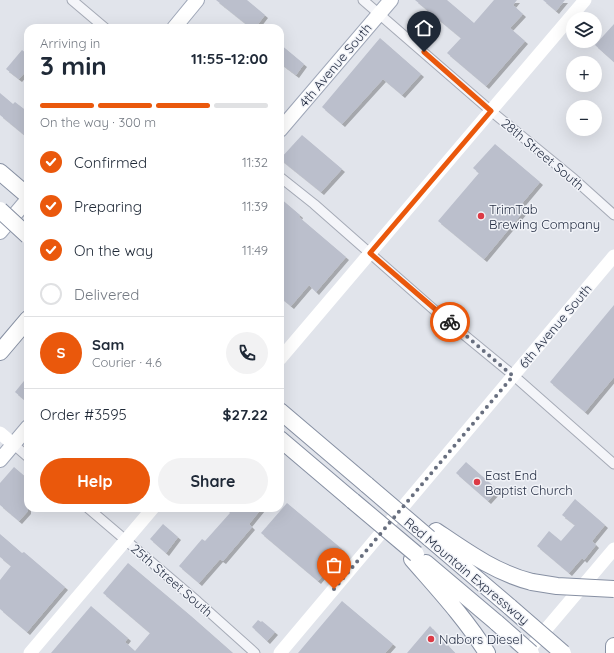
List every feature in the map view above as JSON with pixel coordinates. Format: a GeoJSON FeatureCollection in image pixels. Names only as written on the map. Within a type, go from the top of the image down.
{"type":"FeatureCollection","features":[{"type":"Feature","properties":{"kind":"highway"},"geometry":{"type":"LineString","coordinates":[[0,172],[24,194]]}},
{"type":"Feature","properties":{"kind":"highway"},"geometry":{"type":"LineString","coordinates":[[0,200],[24,221]]}},
{"type":"Feature","properties":{"kind":"highway"},"geometry":{"type":"LineString","coordinates":[[0,210],[24,232]]}},
{"type":"Feature","properties":{"kind":"highway"},"geometry":{"type":"LineString","coordinates":[[0,341],[24,313]]}},
{"type":"Feature","properties":{"kind":"highway"},"geometry":{"type":"LineString","coordinates":[[0,352],[24,324]]}},
{"type":"Feature","properties":{"kind":"highway","name":"Red Mountain Expressway"},"geometry":{"type":"LineString","coordinates":[[284,415],[387,503],[432,535],[510,607],[563,653]]}},
{"type":"Feature","properties":{"kind":"highway"},"geometry":{"type":"LineString","coordinates":[[284,442],[323,476],[330,489],[351,504],[414,557],[484,648]]}},
{"type":"Feature","properties":{"kind":"highway"},"geometry":{"type":"LineString","coordinates":[[432,535],[486,564],[512,576],[532,582],[557,586],[614,589]]}},
{"type":"Feature","properties":{"kind":"highway","name":"Red Mountain Expressway"},"geometry":{"type":"LineString","coordinates":[[414,557],[497,623],[531,653]]}},
{"type":"Feature","properties":{"kind":"highway"},"geometry":{"type":"LineString","coordinates":[[614,646],[614,653]]}},
{"type":"Feature","properties":{"kind":"main road"},"geometry":{"type":"LineString","coordinates":[[177,24],[197,0]]}},
{"type":"Feature","properties":{"kind":"main road","name":"4th Avenue South"},"geometry":{"type":"LineString","coordinates":[[284,125],[391,0]]}},
{"type":"Feature","properties":{"kind":"main road"},"geometry":{"type":"LineString","coordinates":[[0,232],[24,203]]}},
{"type":"Feature","properties":{"kind":"main road"},"geometry":{"type":"LineString","coordinates":[[0,460],[24,432]]}},
{"type":"Feature","properties":{"kind":"street"},"geometry":{"type":"LineString","coordinates":[[72,0],[100,24]]}},
{"type":"Feature","properties":{"kind":"street","name":"28th Street South"},"geometry":{"type":"LineString","coordinates":[[363,0],[491,111],[574,179],[614,215]]}},
{"type":"Feature","properties":{"kind":"street"},"geometry":{"type":"LineString","coordinates":[[284,354],[585,0]]}},
{"type":"Feature","properties":{"kind":"street"},"geometry":{"type":"LineString","coordinates":[[284,179],[614,464]]}},
{"type":"Feature","properties":{"kind":"street","name":"6th Avenue South"},"geometry":{"type":"LineString","coordinates":[[280,653],[614,256]]}},
{"type":"Feature","properties":{"kind":"street"},"geometry":{"type":"LineString","coordinates":[[0,433],[24,454]]}},
{"type":"Feature","properties":{"kind":"street","name":"25th Street South"},"geometry":{"type":"LineString","coordinates":[[93,512],[197,601],[255,653]]}},
{"type":"Feature","properties":{"kind":"street"},"geometry":{"type":"LineString","coordinates":[[30,653],[150,512]]}},
{"type":"Feature","properties":{"kind":"street"},"geometry":{"type":"LineString","coordinates":[[526,653],[614,549]]}},
{"type":"Feature","properties":{"kind":"building"},"geometry":{"type":"Polygon","coordinates":[[[216,0],[247,0],[265,15],[258,24],[246,24],[216,0]]]}},
{"type":"Feature","properties":{"kind":"building"},"geometry":{"type":"Polygon","coordinates":[[[415,0],[447,0],[474,23],[494,0],[517,0],[513,5],[523,14],[510,28],[525,41],[486,86],[447,53],[461,38],[415,0]]]}},
{"type":"Feature","properties":{"kind":"building"},"geometry":{"type":"Polygon","coordinates":[[[543,0],[565,0],[556,11],[543,0]]]}},
{"type":"Feature","properties":{"kind":"building"},"geometry":{"type":"Polygon","coordinates":[[[614,24],[614,62],[598,48],[602,48],[602,37],[614,24]]]}},
{"type":"Feature","properties":{"kind":"building"},"geometry":{"type":"Polygon","coordinates":[[[380,38],[421,74],[402,95],[383,79],[342,124],[322,107],[380,38]]]}},
{"type":"Feature","properties":{"kind":"building"},"geometry":{"type":"Polygon","coordinates":[[[284,47],[304,64],[296,75],[284,66],[284,47]]]}},
{"type":"Feature","properties":{"kind":"building"},"geometry":{"type":"Polygon","coordinates":[[[22,50],[24,52],[24,73],[19,79],[6,69],[22,50]]]}},
{"type":"Feature","properties":{"kind":"building"},"geometry":{"type":"Polygon","coordinates":[[[0,93],[13,104],[15,102],[24,109],[24,135],[0,115],[0,93]]]}},
{"type":"Feature","properties":{"kind":"building"},"geometry":{"type":"Polygon","coordinates":[[[302,135],[342,169],[321,192],[284,162],[284,155],[302,135]]]}},
{"type":"Feature","properties":{"kind":"building"},"geometry":{"type":"Polygon","coordinates":[[[495,144],[540,182],[519,207],[524,211],[484,259],[438,221],[479,173],[473,168],[495,144]]]}},
{"type":"Feature","properties":{"kind":"building"},"geometry":{"type":"Polygon","coordinates":[[[284,201],[300,215],[299,217],[346,257],[316,292],[309,285],[291,306],[284,300],[284,201]]]}},
{"type":"Feature","properties":{"kind":"building"},"geometry":{"type":"Polygon","coordinates":[[[614,305],[614,377],[585,412],[550,382],[614,305]]]}},
{"type":"Feature","properties":{"kind":"building"},"geometry":{"type":"Polygon","coordinates":[[[24,381],[24,400],[15,392],[24,381]]]}},
{"type":"Feature","properties":{"kind":"building","name":"East End Baptist Church"},"geometry":{"type":"Polygon","coordinates":[[[466,462],[498,490],[488,501],[456,473],[466,462]]]}},
{"type":"Feature","properties":{"kind":"building"},"geometry":{"type":"Polygon","coordinates":[[[14,467],[24,476],[24,512],[27,512],[19,521],[0,505],[0,483],[14,467]]]}},
{"type":"Feature","properties":{"kind":"building"},"geometry":{"type":"Polygon","coordinates":[[[575,499],[605,525],[592,541],[596,545],[584,560],[582,558],[569,573],[537,546],[549,531],[561,541],[575,525],[562,515],[575,499]]]}},
{"type":"Feature","properties":{"kind":"building"},"geometry":{"type":"Polygon","coordinates":[[[287,503],[342,549],[323,571],[323,575],[318,581],[261,533],[279,512],[284,512],[284,506],[287,503]]]}},
{"type":"Feature","properties":{"kind":"building"},"geometry":{"type":"Polygon","coordinates":[[[229,512],[259,512],[249,524],[252,527],[223,561],[220,559],[199,583],[179,566],[202,539],[205,541],[230,513],[229,512]]]}},
{"type":"Feature","properties":{"kind":"building"},"geometry":{"type":"Polygon","coordinates":[[[163,524],[178,537],[166,553],[150,539],[163,524]]]}},
{"type":"Feature","properties":{"kind":"building"},"geometry":{"type":"Polygon","coordinates":[[[0,534],[22,553],[24,552],[65,587],[27,632],[0,609],[0,580],[11,566],[0,557],[0,534]]]}},
{"type":"Feature","properties":{"kind":"building"},"geometry":{"type":"Polygon","coordinates":[[[128,563],[233,653],[51,653],[91,606],[128,638],[125,642],[135,651],[150,633],[103,593],[128,563]]]}},
{"type":"Feature","properties":{"kind":"building"},"geometry":{"type":"Polygon","coordinates":[[[342,601],[393,644],[385,653],[298,653],[342,601]]]}},
{"type":"Feature","properties":{"kind":"building"},"geometry":{"type":"Polygon","coordinates":[[[258,620],[261,622],[262,621],[275,632],[267,641],[252,627],[258,620]]]}},
{"type":"Feature","properties":{"kind":"building","name":"Nabors Diesel"},"geometry":{"type":"Polygon","coordinates":[[[430,626],[455,653],[407,653],[430,626]]]}},
{"type":"Feature","properties":{"kind":"way so far"},"geometry":{"type":"LineString","coordinates":[[334,589],[513,376],[450,322]]}},
{"type":"Feature","properties":{"kind":"place","name":"TrimTab Brewing Company"},"geometry":{"type":"Point","coordinates":[481,216]}},
{"type":"Feature","properties":{"kind":"place","name":"East End Baptist Church"},"geometry":{"type":"Point","coordinates":[477,482]}},
{"type":"Feature","properties":{"kind":"place","name":"Nabors Diesel"},"geometry":{"type":"Point","coordinates":[431,639]}},
{"type":"Feature","properties":{"kind":"route"},"geometry":{"type":"LineString","coordinates":[[424,52],[491,111],[370,253],[450,322]]}}]}
